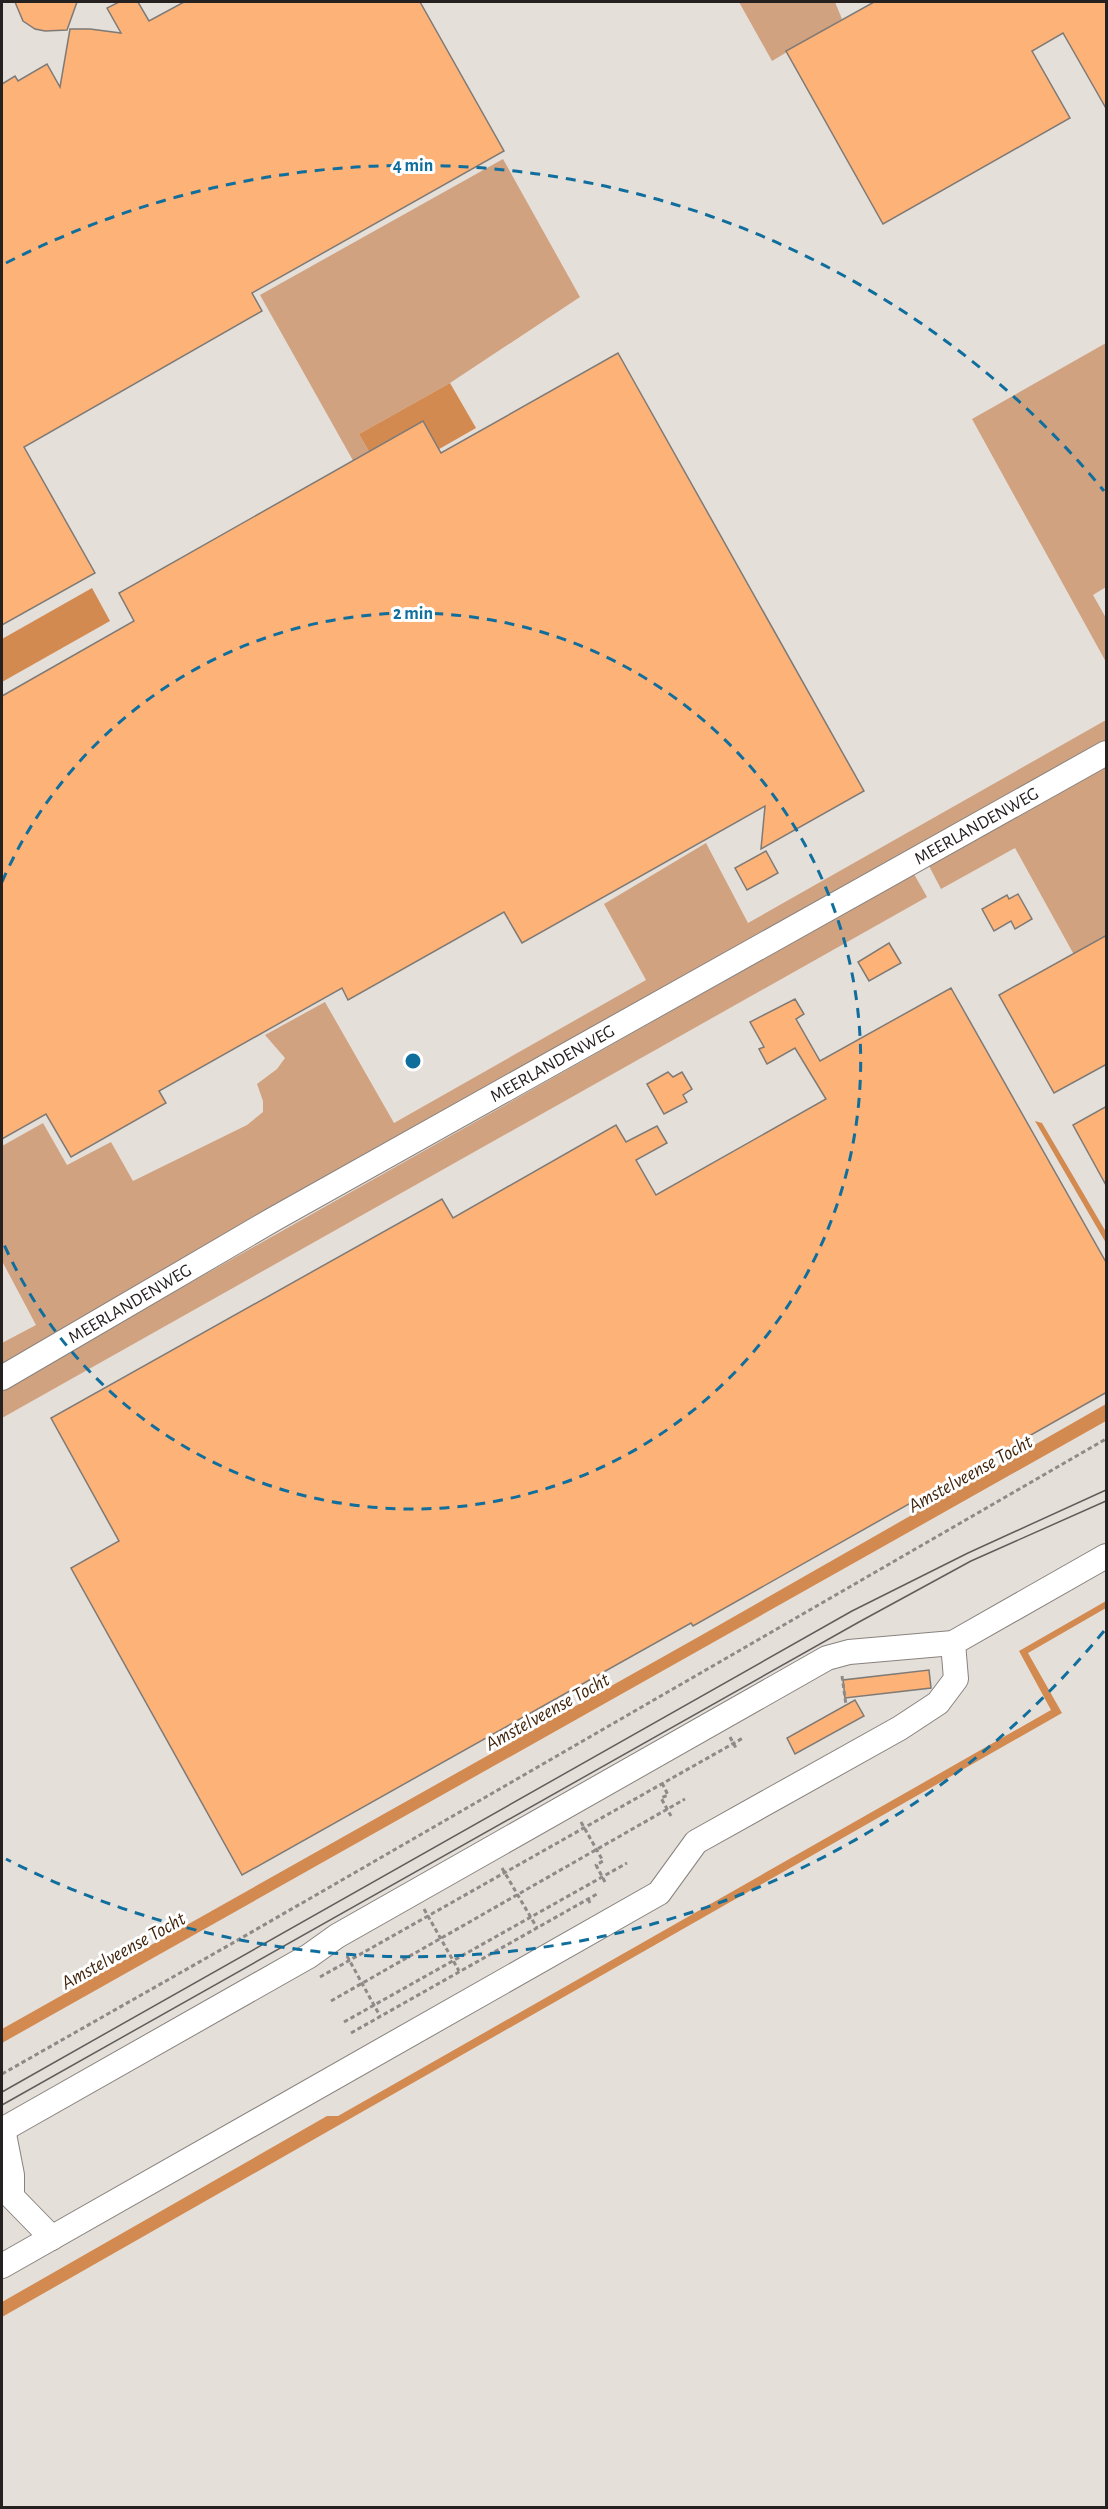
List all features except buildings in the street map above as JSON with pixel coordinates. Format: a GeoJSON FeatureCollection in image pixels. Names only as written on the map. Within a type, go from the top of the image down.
{"type":"FeatureCollection","features":[{"type":"Feature","properties":{"kind":"street","name":"MEERLANDENWEG"},"geometry":{"type":"LineString","coordinates":[[2,1378],[274,1219],[1107,753]]}},
{"type":"Feature","properties":{"kind":"street"},"geometry":{"type":"LineString","coordinates":[[52,2238],[12,2197],[12,2175],[2,2130],[827,1658],[849,1652],[953,1643],[1107,1556]]}},
{"type":"Feature","properties":{"kind":"street"},"geometry":{"type":"LineString","coordinates":[[2,2266],[659,1893],[696,1842],[900,1728],[938,1703],[956,1679],[953,1643]]}},
{"type":"Feature","properties":{"kind":"path"},"geometry":{"type":"LineString","coordinates":[[2,2074],[1107,1439]]}},
{"type":"Feature","properties":{"kind":"path"},"geometry":{"type":"LineString","coordinates":[[320,1977],[743,1738]]}},
{"type":"Feature","properties":{"kind":"path"},"geometry":{"type":"LineString","coordinates":[[658,1777],[668,1795],[661,1798],[671,1816]]}},
{"type":"Feature","properties":{"kind":"path"},"geometry":{"type":"LineString","coordinates":[[331,2001],[685,1799]]}},
{"type":"Feature","properties":{"kind":"path"},"geometry":{"type":"LineString","coordinates":[[578,1817],[603,1861],[596,1865],[605,1882]]}},
{"type":"Feature","properties":{"kind":"path"},"geometry":{"type":"LineString","coordinates":[[499,1862],[537,1928]]}},
{"type":"Feature","properties":{"kind":"path"},"geometry":{"type":"LineString","coordinates":[[345,2022],[627,1863]]}},
{"type":"Feature","properties":{"kind":"path"},"geometry":{"type":"LineString","coordinates":[[351,2033],[597,1894]]}},
{"type":"Feature","properties":{"kind":"path"},"geometry":{"type":"LineString","coordinates":[[588,1899],[591,1905]]}},
{"type":"Feature","properties":{"kind":"path"},"geometry":{"type":"LineString","coordinates":[[422,1905],[459,1971]]}},
{"type":"Feature","properties":{"kind":"path"},"geometry":{"type":"LineString","coordinates":[[513,1941],[516,1947]]}},
{"type":"Feature","properties":{"kind":"path"},"geometry":{"type":"LineString","coordinates":[[435,1985],[438,1990]]}},
{"type":"Feature","properties":{"kind":"shaded area"},"geometry":{"type":"Polygon","coordinates":[[[739,2],[835,2],[842,19],[772,61],[739,2]]]}},
{"type":"Feature","properties":{"kind":"shaded area"},"geometry":{"type":"Polygon","coordinates":[[[503,159],[580,297],[450,383],[359,434],[385,480],[369,489],[260,295],[503,159]]]}},
{"type":"Feature","properties":{"kind":"shaded area"},"geometry":{"type":"Polygon","coordinates":[[[1106,343],[1106,587],[1093,595],[1106,618],[1106,662],[972,419],[1106,343]]]}},
{"type":"Feature","properties":{"kind":"shaded area"},"geometry":{"type":"Polygon","coordinates":[[[450,383],[476,428],[385,480],[359,434],[450,383]]]}},
{"type":"Feature","properties":{"kind":"shaded area"},"geometry":{"type":"Polygon","coordinates":[[[92,588],[110,621],[2,682],[2,639],[92,588]]]}},
{"type":"Feature","properties":{"kind":"shaded area"},"geometry":{"type":"Polygon","coordinates":[[[1106,720],[1106,742],[2,1366],[2,1343],[36,1325],[2,1261],[2,1146],[43,1123],[67,1165],[111,1142],[133,1181],[247,1125],[263,1112],[263,1101],[257,1084],[277,1069],[285,1058],[265,1035],[325,1002],[394,1123],[646,980],[604,904],[706,843],[748,923],[1106,720]]]}},
{"type":"Feature","properties":{"kind":"shaded area"},"geometry":{"type":"Polygon","coordinates":[[[1106,765],[1106,947],[1078,962],[1015,848],[941,889],[929,866],[1106,765]]]}},
{"type":"Feature","properties":{"kind":"shaded area"},"geometry":{"type":"Polygon","coordinates":[[[914,874],[927,897],[2,1418],[2,1389],[914,874]]]}},
{"type":"Feature","properties":{"kind":"shaded area"},"geometry":{"type":"Polygon","coordinates":[[[1035,1121],[1042,1123],[1106,1232],[1106,1243],[1035,1121]]]}},
{"type":"Feature","properties":{"kind":"shaded area"},"geometry":{"type":"Polygon","coordinates":[[[1106,1404],[1106,1421],[2,2043],[2,2029],[700,1636],[1106,1404]]]}},
{"type":"Feature","properties":{"kind":"shaded area"},"geometry":{"type":"Polygon","coordinates":[[[1106,1601],[1106,1608],[1028,1653],[1062,1713],[2,2317],[2,2302],[327,2116],[338,2116],[1051,1710],[1019,1651],[1106,1601]]]}},
{"type":"Feature","properties":{"kind":"tram line"},"geometry":{"type":"LineString","coordinates":[[2,2092],[852,1611],[968,1553],[1106,1490]]}},
{"type":"Feature","properties":{"kind":"tram line"},"geometry":{"type":"LineString","coordinates":[[2,2105],[859,1622],[971,1561],[1106,1501]]}},
{"type":"Feature","properties":{"kind":"water label","name":"Amstelveense Tocht"},"geometry":{"type":"Point","coordinates":[970,1473]}},
{"type":"Feature","properties":{"kind":"water label","name":"Amstelveense Tocht"},"geometry":{"type":"Point","coordinates":[547,1711]}},
{"type":"Feature","properties":{"kind":"water label","name":"Amstelveense Tocht"},"geometry":{"type":"Point","coordinates":[123,1950]}}]}
